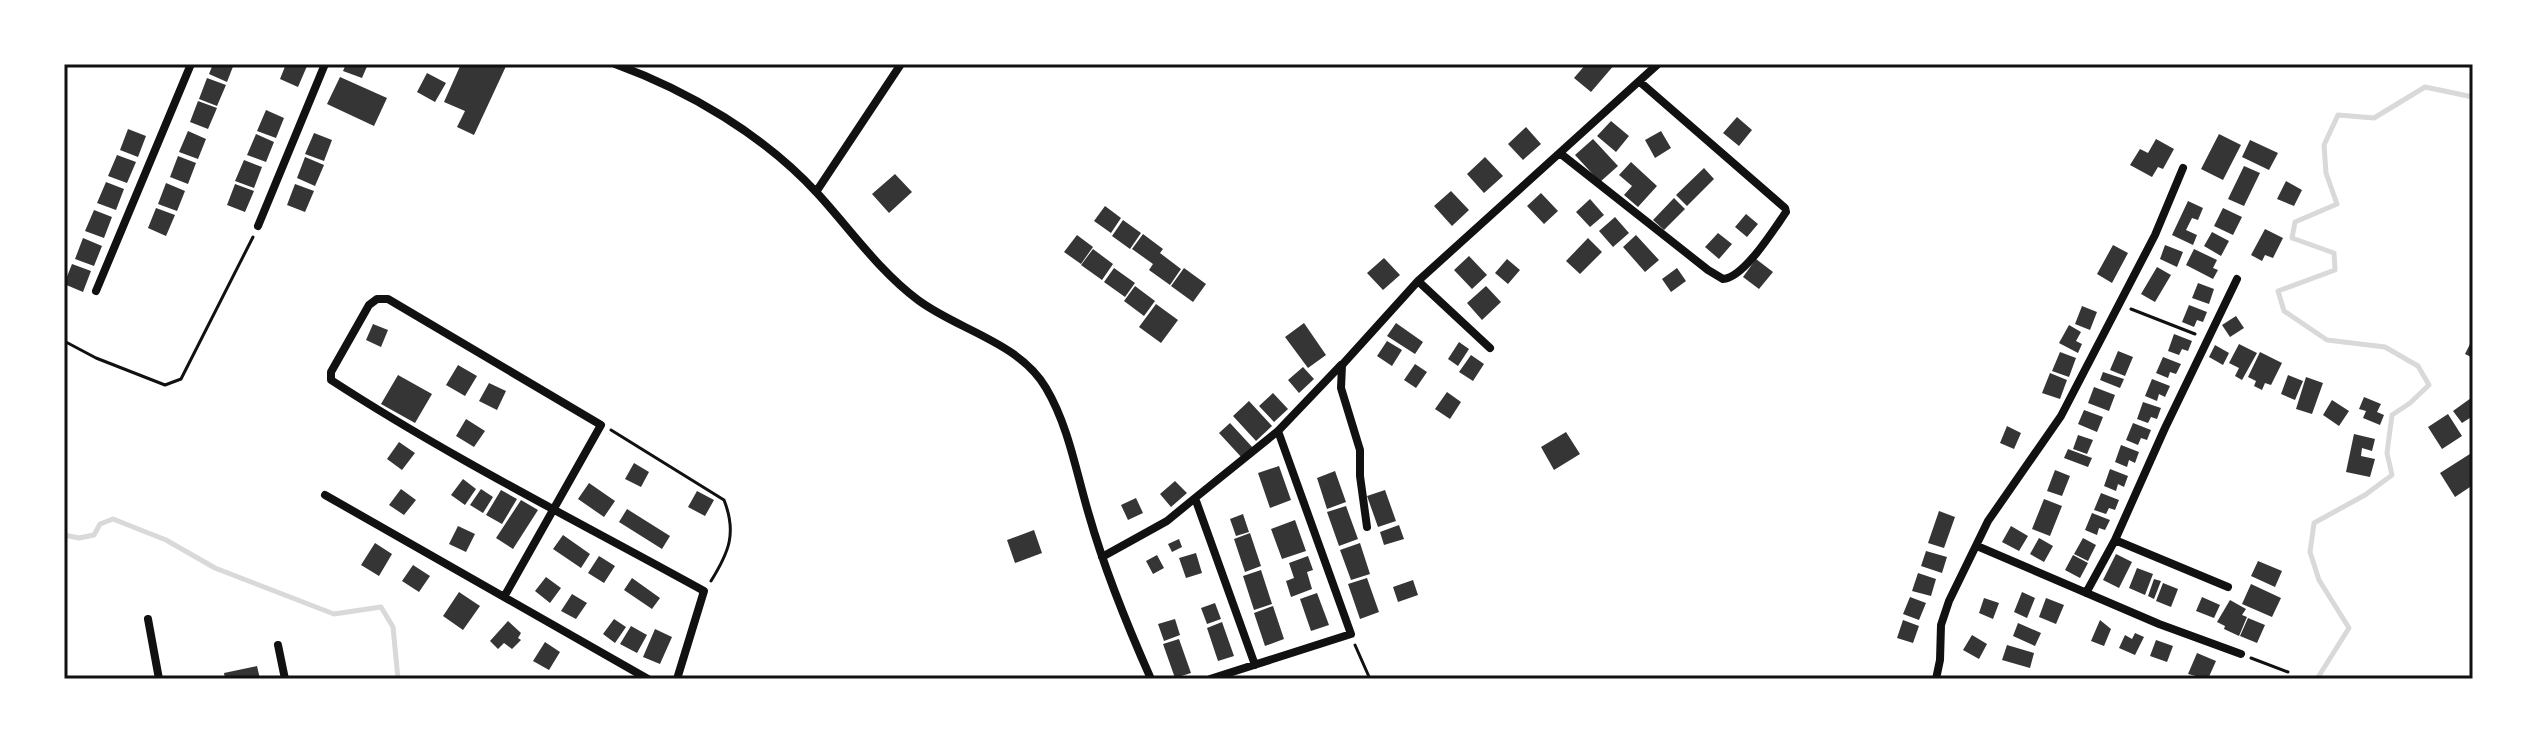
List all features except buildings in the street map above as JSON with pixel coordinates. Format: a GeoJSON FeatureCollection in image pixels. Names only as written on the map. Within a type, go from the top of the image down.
{"type":"FeatureCollection","features":[{"type":"Feature","properties":{"kind":"street"},"geometry":{"type":"LineString","coordinates":[[96,291],[191,64]]}},
{"type":"Feature","properties":{"kind":"street"},"geometry":{"type":"LineString","coordinates":[[258,226],[325,64]]}},
{"type":"Feature","properties":{"kind":"street"},"geometry":{"type":"LineString","coordinates":[[615,64],[695,101],[738,126],[780,157],[816,192],[873,258],[917,299],[996,343],[1021,360],[1045,385],[1069,439],[1102,557],[1151,679]]}},
{"type":"Feature","properties":{"kind":"street"},"geometry":{"type":"LineString","coordinates":[[816,192],[901,64]]}},
{"type":"Feature","properties":{"kind":"street"},"geometry":{"type":"LineString","coordinates":[[1102,557],[1167,521],[1278,431],[1418,281],[1658,64]]}},
{"type":"Feature","properties":{"kind":"street"},"geometry":{"type":"LineString","coordinates":[[1561,154],[1708,270],[1723,279],[1733,277],[1759,250],[1786,212],[1785,208],[1640,82]]}},
{"type":"Feature","properties":{"kind":"street"},"geometry":{"type":"LineString","coordinates":[[1936,679],[1941,625],[1949,601],[1988,521],[2061,416],[2169,207],[2183,168]]}},
{"type":"Feature","properties":{"kind":"street"},"geometry":{"type":"LineString","coordinates":[[2086,593],[2115,540],[2237,279]]}},
{"type":"Feature","properties":{"kind":"street"},"geometry":{"type":"LineString","coordinates":[[1418,281],[1490,348]]}},
{"type":"Feature","properties":{"kind":"street"},"geometry":{"type":"LineString","coordinates":[[504,597],[553,509],[601,425],[388,299],[377,299],[369,305],[331,372],[331,380],[410,431],[553,509],[704,591],[677,679]]}},
{"type":"Feature","properties":{"kind":"street"},"geometry":{"type":"LineString","coordinates":[[1342,365],[1341,388],[1360,450],[1367,527]]}},
{"type":"Feature","properties":{"kind":"street"},"geometry":{"type":"LineString","coordinates":[[1210,679],[1351,634],[1278,431]]}},
{"type":"Feature","properties":{"kind":"street"},"geometry":{"type":"LineString","coordinates":[[325,495],[648,679]]}},
{"type":"Feature","properties":{"kind":"street"},"geometry":{"type":"LineString","coordinates":[[1195,498],[1255,665]]}},
{"type":"Feature","properties":{"kind":"street"},"geometry":{"type":"LineString","coordinates":[[2115,540],[2228,587]]}},
{"type":"Feature","properties":{"kind":"street"},"geometry":{"type":"LineString","coordinates":[[1977,546],[2159,624],[2241,654]]}},
{"type":"Feature","properties":{"kind":"street"},"geometry":{"type":"LineString","coordinates":[[148,619],[159,679]]}},
{"type":"Feature","properties":{"kind":"street"},"geometry":{"type":"LineString","coordinates":[[278,645],[285,679]]}},
{"type":"Feature","properties":{"kind":"path"},"geometry":{"type":"LineString","coordinates":[[64,341],[96,358],[165,385],[181,379],[258,226]]}},
{"type":"Feature","properties":{"kind":"path"},"geometry":{"type":"LineString","coordinates":[[2120,304],[2209,339]]}},
{"type":"Feature","properties":{"kind":"path"},"geometry":{"type":"LineString","coordinates":[[601,425],[724,500],[731,518],[731,537],[724,560],[704,591]]}},
{"type":"Feature","properties":{"kind":"path"},"geometry":{"type":"LineString","coordinates":[[1351,634],[1370,679]]}},
{"type":"Feature","properties":{"kind":"path"},"geometry":{"type":"LineString","coordinates":[[2241,654],[2288,672]]}},
{"type":"Feature","properties":{"kind":"waterway"},"geometry":{"type":"LineString","coordinates":[[2317,679],[2349,628],[2319,580],[2310,552],[2314,523],[2365,495],[2392,475],[2387,453],[2392,415],[2429,385],[2418,366],[2385,347],[2327,340],[2284,311],[2278,291],[2335,270],[2334,253],[2292,238],[2295,222],[2337,204],[2326,173],[2324,145],[2338,115],[2374,118],[2425,87],[2473,97]]}},
{"type":"Feature","properties":{"kind":"waterway"},"geometry":{"type":"LineString","coordinates":[[64,535],[79,538],[94,535],[100,524],[113,519],[166,540],[215,568],[334,614],[381,607],[393,627],[398,679]]}}]}
